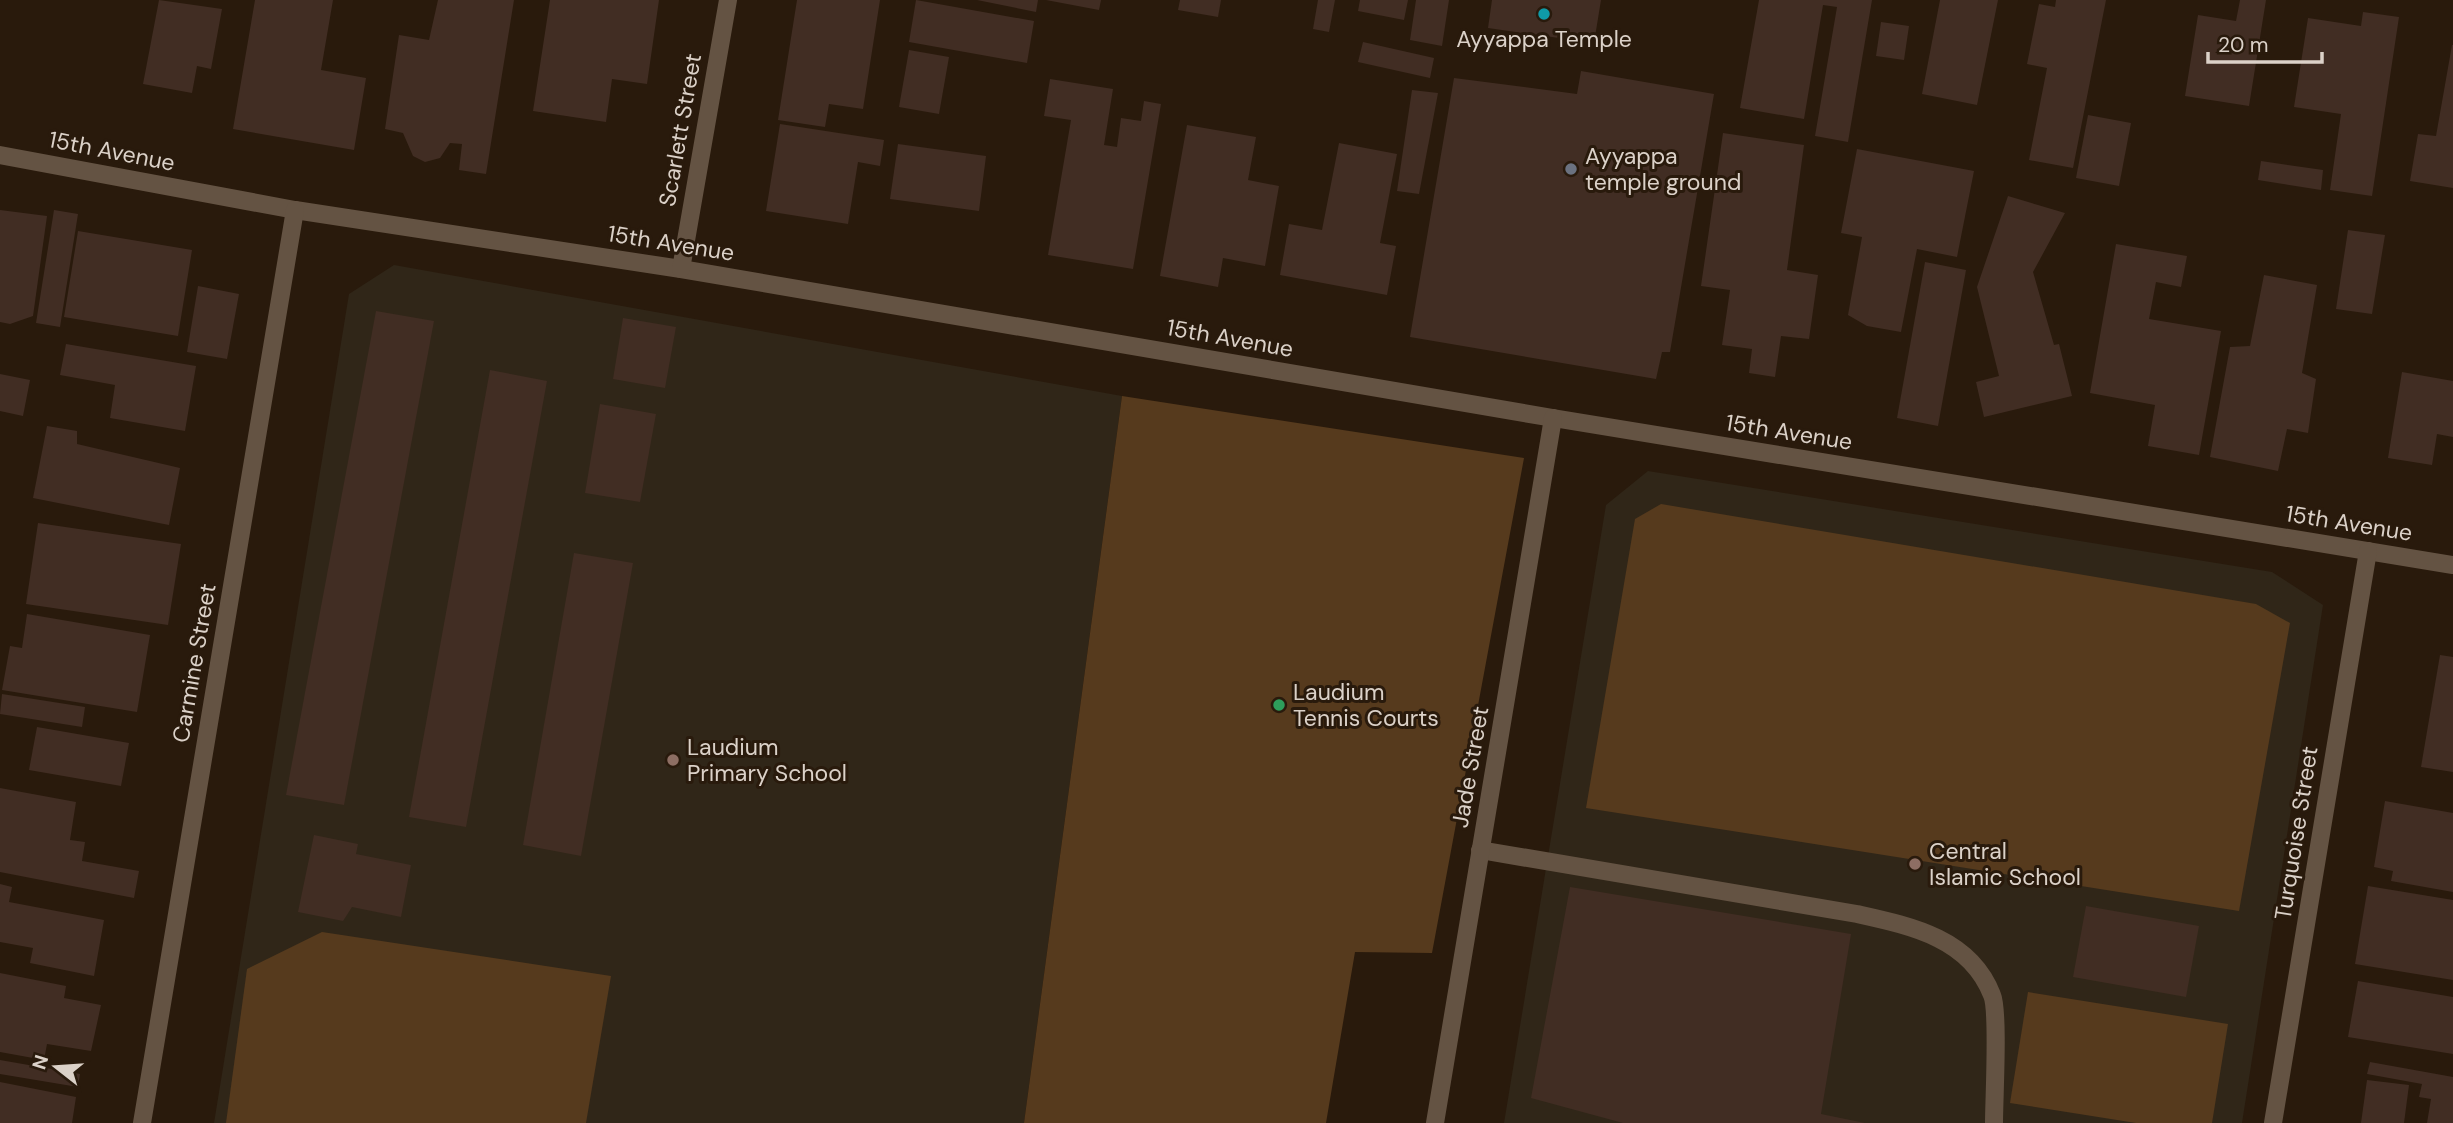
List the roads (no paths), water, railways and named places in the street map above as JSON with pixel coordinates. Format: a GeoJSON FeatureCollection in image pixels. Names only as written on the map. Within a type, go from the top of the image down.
{"type":"FeatureCollection","features":[{"type":"Feature","properties":{"kind":"street","name":"Scarlett Street"},"geometry":{"type":"LineString","coordinates":[[681,269],[728,0]]}},
{"type":"Feature","properties":{"kind":"street","name":"15th Avenue"},"geometry":{"type":"LineString","coordinates":[[0,155],[295,210],[681,269],[1553,418],[2453,565]]}},
{"type":"Feature","properties":{"kind":"street","name":"Carmine Street"},"geometry":{"type":"LineString","coordinates":[[142,1123],[295,210]]}},
{"type":"Feature","properties":{"kind":"street","name":"Jade Street"},"geometry":{"type":"LineString","coordinates":[[1435,1123],[1553,418]]}},
{"type":"Feature","properties":{"kind":"street","name":"Turquoise Street"},"geometry":{"type":"LineString","coordinates":[[2273,1123],[2368,551]]}},
{"type":"Feature","properties":{"kind":"street"},"geometry":{"type":"LineString","coordinates":[[1480,850],[1857,914],[1919,928],[1968,956],[1993,996],[1994,1123]]}},
{"type":"Feature","properties":{"kind":"place","name":"Ayyappa Temple"},"geometry":{"type":"Point","coordinates":[1544,14]}},
{"type":"Feature","properties":{"kind":"place","name":"Ayyappa temple ground"},"geometry":{"type":"Point","coordinates":[1571,169]}},
{"type":"Feature","properties":{"kind":"place","name":"Laudium Tennis Courts"},"geometry":{"type":"Point","coordinates":[1279,705]}},
{"type":"Feature","properties":{"kind":"place","name":"Laudium Primary School"},"geometry":{"type":"Point","coordinates":[673,760]}},
{"type":"Feature","properties":{"kind":"place","name":"Central Islamic School"},"geometry":{"type":"Point","coordinates":[1915,864]}}]}
